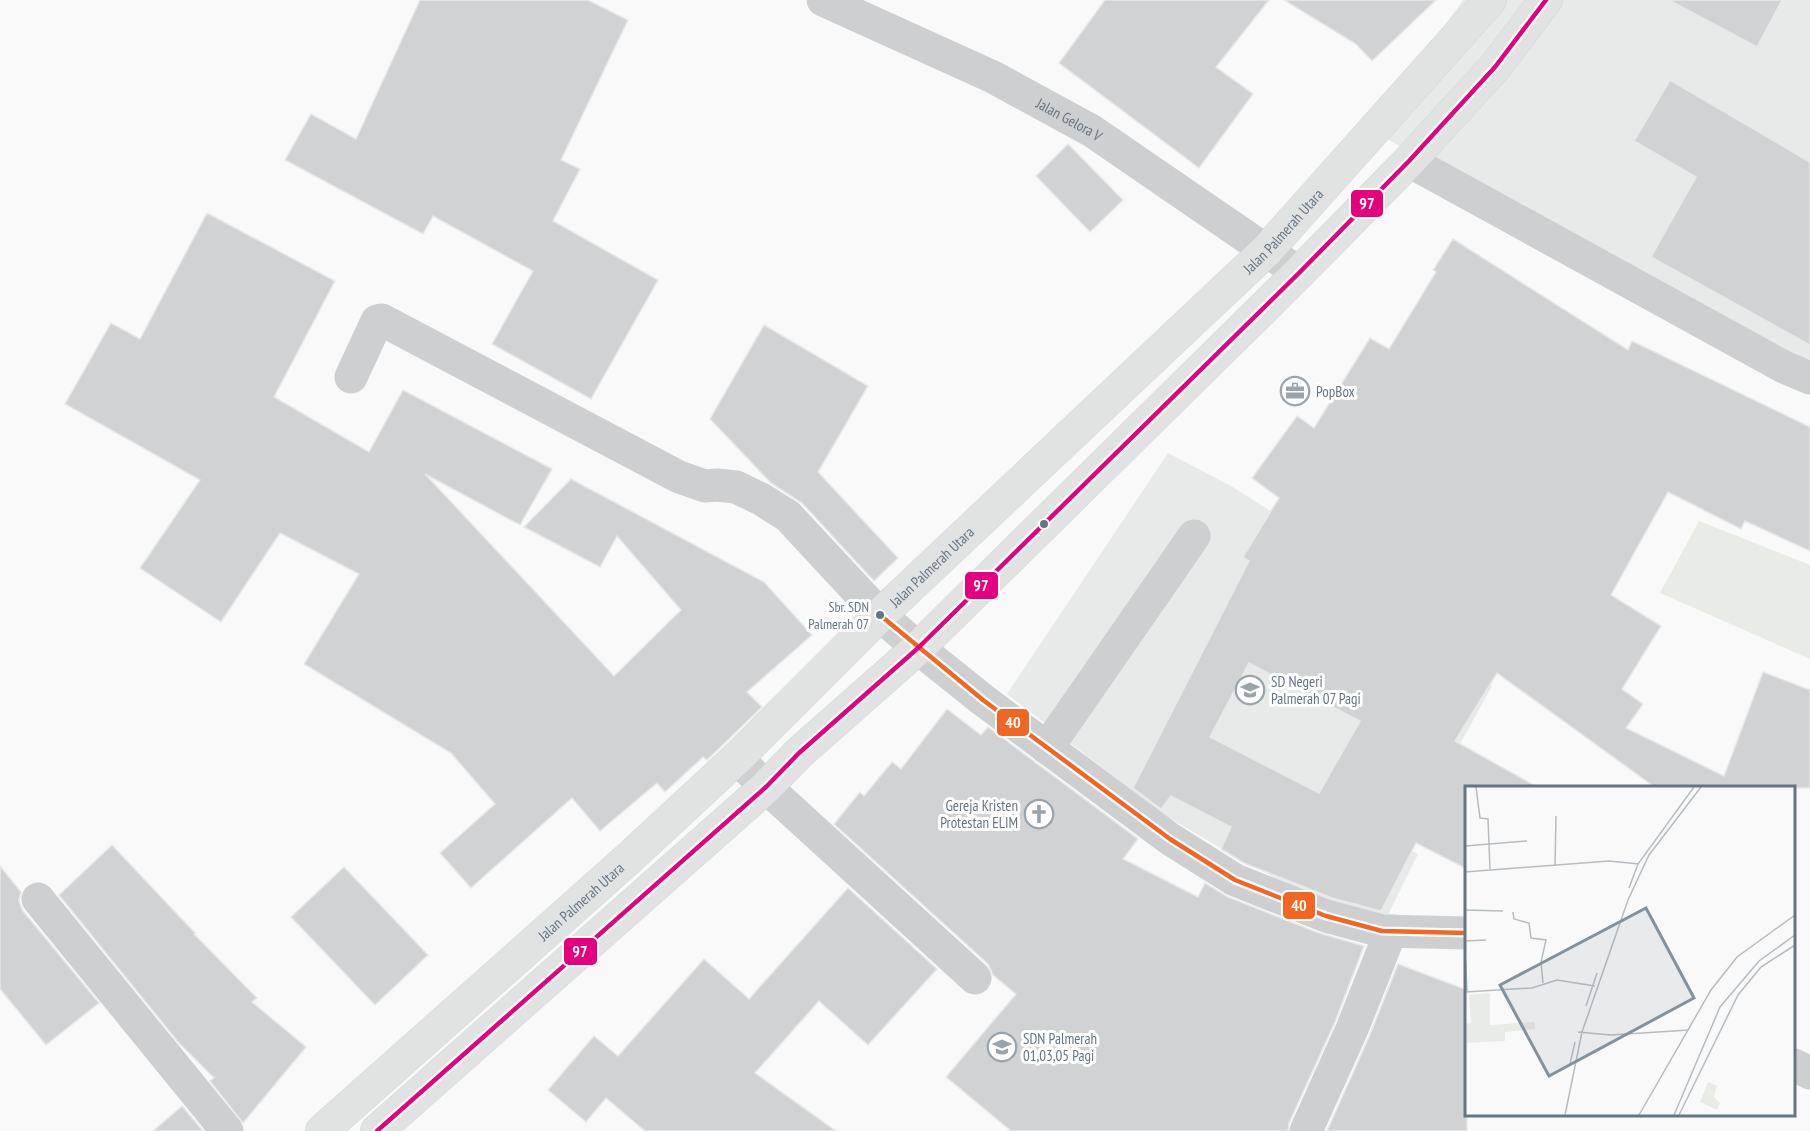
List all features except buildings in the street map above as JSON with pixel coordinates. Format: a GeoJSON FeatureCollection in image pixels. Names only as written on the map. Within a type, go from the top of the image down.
{"type":"FeatureCollection","features":[{"type":"Feature","properties":{"kind":"main road","name":"Jalan Palmerah Utara"},"geometry":{"type":"LineString","coordinates":[[322,1131],[628,859],[737,758],[880,615],[1267,250],[1490,0]]}},
{"type":"Feature","properties":{"kind":"main road"},"geometry":{"type":"LineString","coordinates":[[377,1131],[766,787],[799,753],[918,648],[1299,273],[1409,161],[1495,67],[1546,0]]}},
{"type":"Feature","properties":{"kind":"main road"},"geometry":{"type":"LineString","coordinates":[[628,859],[655,885]]}},
{"type":"Feature","properties":{"kind":"street","name":"Jalan Gelora V"},"geometry":{"type":"LineString","coordinates":[[823,0],[993,77],[1092,131],[1299,273]]}},
{"type":"Feature","properties":{"kind":"street"},"geometry":{"type":"LineString","coordinates":[[1409,161],[1784,367],[1810,378]]}},
{"type":"Feature","properties":{"kind":"street"},"geometry":{"type":"LineString","coordinates":[[351,377],[377,321],[382,320],[679,477],[705,486],[736,487],[761,499],[788,516],[880,615],[918,648],[1170,839],[1234,880],[1326,916],[1382,931],[1465,933]]}},
{"type":"Feature","properties":{"kind":"street"},"geometry":{"type":"LineString","coordinates":[[1047,748],[1194,536]]}},
{"type":"Feature","properties":{"kind":"street"},"geometry":{"type":"LineString","coordinates":[[737,758],[975,978]]}},
{"type":"Feature","properties":{"kind":"street"},"geometry":{"type":"LineString","coordinates":[[38,899],[227,1131]]}},
{"type":"Feature","properties":{"kind":"street"},"geometry":{"type":"LineString","coordinates":[[1306,1131],[1352,1029],[1391,932]]}},
{"type":"Feature","properties":{"kind":"street"},"geometry":{"type":"LineString","coordinates":[[1795,1066],[1810,1073]]}},
{"type":"Feature","properties":{"kind":"shaded area"},"geometry":{"type":"Polygon","coordinates":[[[1463,0],[1810,0],[1810,366],[1370,130],[1463,0]]]}},
{"type":"Feature","properties":{"kind":"shaded area","name":"SD Negeri Palmerah 07 Pagi"},"geometry":{"type":"Polygon","coordinates":[[[1168,453],[1231,486],[1363,569],[1478,676],[1492,686],[1404,846],[1418,854],[1382,927],[1253,867],[1161,813],[1007,694],[1168,453]]]}},
{"type":"Feature","properties":{"kind":"shaded area"},"geometry":{"type":"Polygon","coordinates":[[[1699,521],[1810,565],[1810,659],[1660,593],[1699,521]]]}},
{"type":"Feature","properties":{"kind":"transit line","name":"97"},"geometry":{"type":"LineString","coordinates":[[377,1131],[766,787],[799,753],[918,648],[1299,273],[1409,161],[1495,67],[1546,0]]}},
{"type":"Feature","properties":{"kind":"transit line","name":"40"},"geometry":{"type":"LineString","coordinates":[[880,615],[983,700],[1170,839],[1235,880],[1326,916],[1382,931],[1465,933]]}},
{"type":"Feature","properties":{"kind":"place","name":"PopBox"},"geometry":{"type":"Point","coordinates":[1295,391]}},
{"type":"Feature","properties":{"kind":"place","name":"Sbr. SDN Palmerah 07"},"geometry":{"type":"Point","coordinates":[880,615]}},
{"type":"Feature","properties":{"kind":"place","name":"SD Negeri Palmerah 07 Pagi"},"geometry":{"type":"Point","coordinates":[1250,690]}},
{"type":"Feature","properties":{"kind":"place","name":"Gereja Kristen Protestan ELIM"},"geometry":{"type":"Point","coordinates":[1039,814]}},
{"type":"Feature","properties":{"kind":"place","name":"SDN Palmerah 01,03,05 Pagi"},"geometry":{"type":"Point","coordinates":[1002,1047]}}]}
